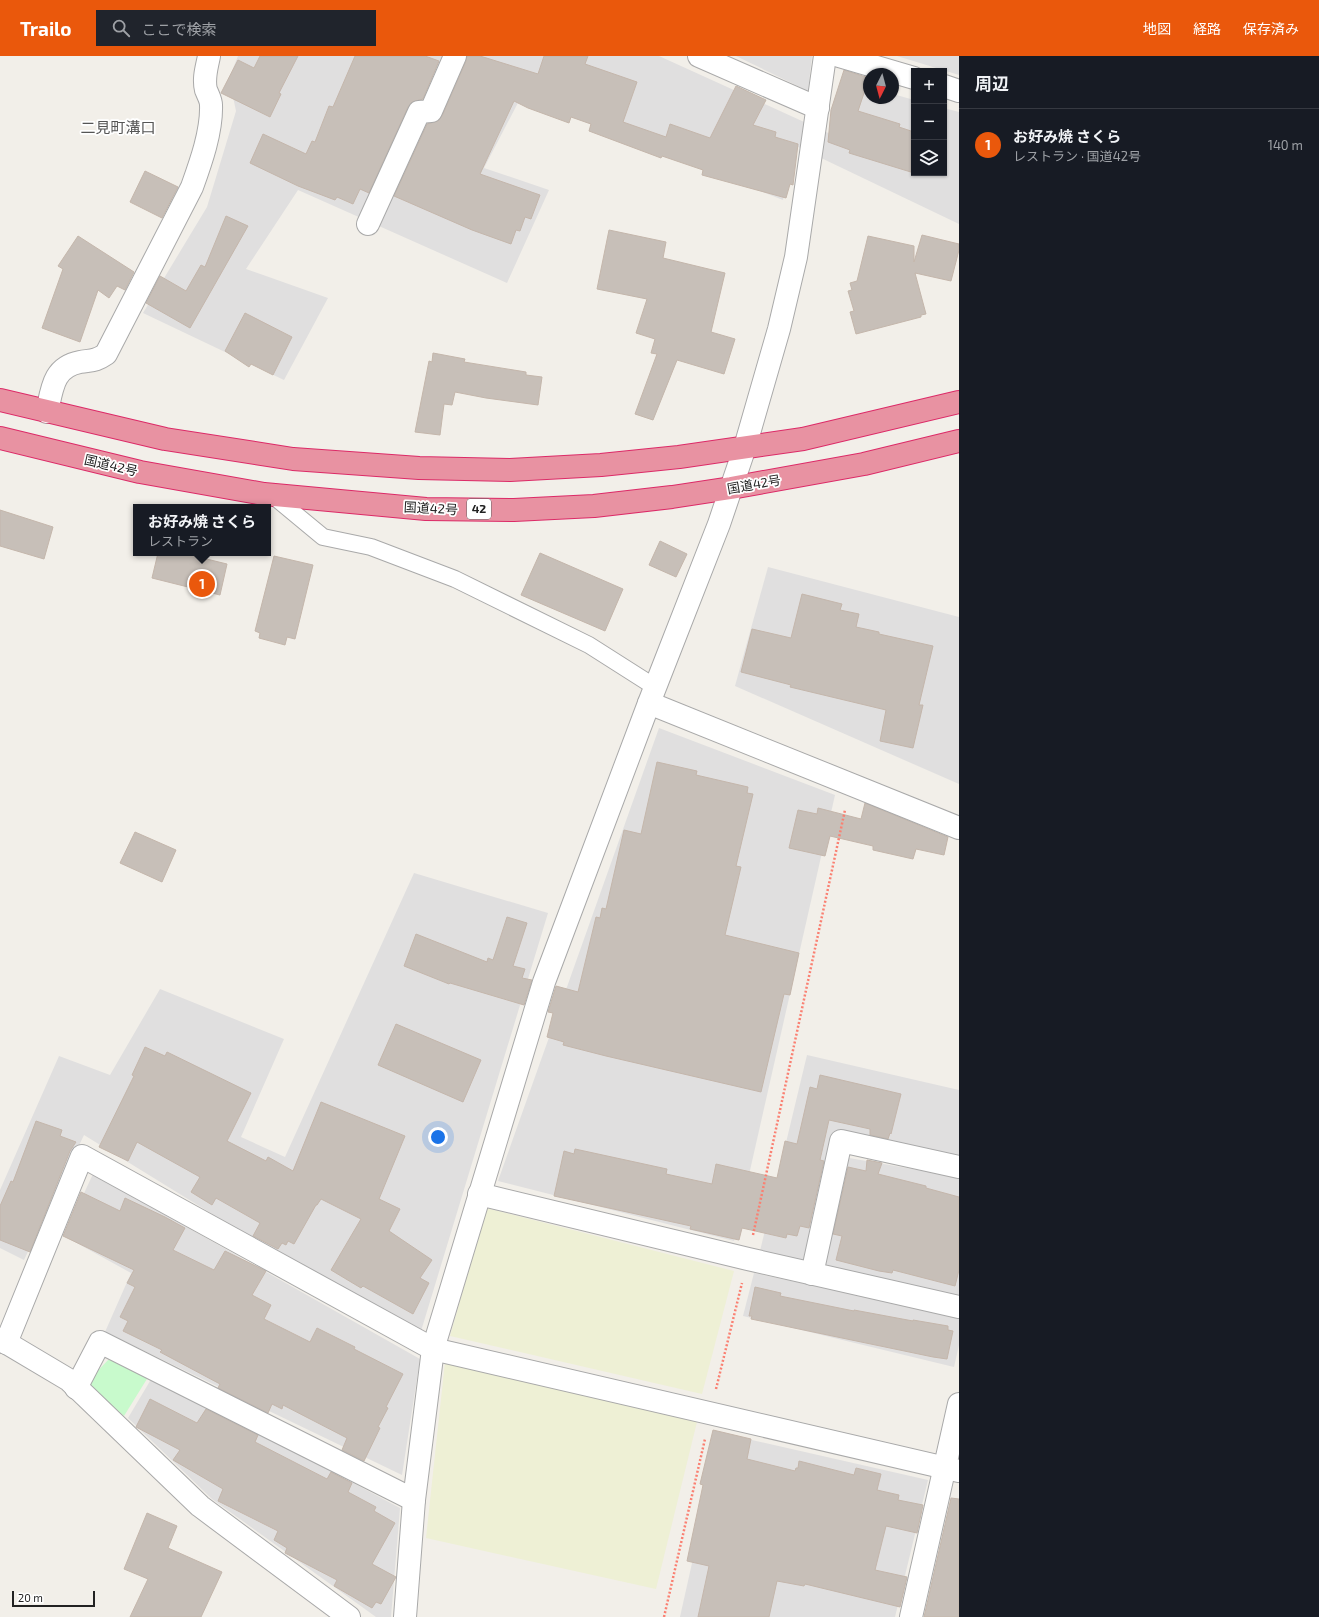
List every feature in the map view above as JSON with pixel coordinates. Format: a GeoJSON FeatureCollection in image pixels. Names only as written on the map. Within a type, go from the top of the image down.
{"type":"FeatureCollection","features":[{"type":"Feature","properties":{"kind":"highway"},"geometry":{"type":"LineString","coordinates":[[0,400],[165,439],[286,458],[419,468],[510,470],[601,465],[679,457],[803,439],[959,402]]}},
{"type":"Feature","properties":{"kind":"highway","name":"国道42号"},"geometry":{"type":"LineString","coordinates":[[0,438],[140,472],[271,494],[426,509],[514,510],[594,506],[672,498],[864,464],[959,442]]}},
{"type":"Feature","properties":{"kind":"street"},"geometry":{"type":"LineString","coordinates":[[47,412],[54,379],[66,367],[80,362],[97,360],[106,354],[192,187],[201,163],[211,115],[211,103],[206,89],[205,74],[209,56]]}},
{"type":"Feature","properties":{"kind":"street"},"geometry":{"type":"LineString","coordinates":[[368,224],[420,112],[432,111],[455,56]]}},
{"type":"Feature","properties":{"kind":"street"},"geometry":{"type":"LineString","coordinates":[[699,56],[818,108]]}},
{"type":"Feature","properties":{"kind":"street"},"geometry":{"type":"LineString","coordinates":[[405,1617],[414,1500],[433,1349],[544,982],[732,488],[745,447],[779,329],[796,257],[825,56]]}},
{"type":"Feature","properties":{"kind":"street"},"geometry":{"type":"LineString","coordinates":[[838,56],[911,77]]}},
{"type":"Feature","properties":{"kind":"street"},"geometry":{"type":"LineString","coordinates":[[947,87],[959,91]]}},
{"type":"Feature","properties":{"kind":"street"},"geometry":{"type":"LineString","coordinates":[[652,695],[851,784],[959,828]]}},
{"type":"Feature","properties":{"kind":"street"},"geometry":{"type":"LineString","coordinates":[[812,1274],[841,1141],[959,1166]]}},
{"type":"Feature","properties":{"kind":"street"},"geometry":{"type":"LineString","coordinates":[[349,1617],[200,1506],[69,1380],[3,1341],[82,1156],[433,1349],[711,1412],[952,1469]]}},
{"type":"Feature","properties":{"kind":"street"},"geometry":{"type":"LineString","coordinates":[[479,1194],[748,1260],[959,1307]]}},
{"type":"Feature","properties":{"kind":"street"},"geometry":{"type":"LineString","coordinates":[[76,1388],[100,1342],[414,1500]]}},
{"type":"Feature","properties":{"kind":"street"},"geometry":{"type":"LineString","coordinates":[[911,1617],[952,1469],[959,1404]]}},
{"type":"Feature","properties":{"kind":"lane"},"geometry":{"type":"LineString","coordinates":[[271,494],[323,537],[371,547],[456,579],[589,645],[652,695]]}},
{"type":"Feature","properties":{"kind":"path"},"geometry":{"type":"LineString","coordinates":[[664,1617],[711,1412],[748,1260],[851,784]]}},
{"type":"Feature","properties":{"kind":"shaded area"},"geometry":{"type":"Polygon","coordinates":[[[238,56],[659,56],[837,137],[842,80],[863,86],[863,104],[899,104],[899,96],[911,99],[911,176],[947,176],[947,109],[959,112],[959,224],[794,145],[783,200],[521,97],[484,168],[549,190],[507,283],[298,190],[246,269],[328,298],[284,380],[143,313],[207,207],[236,111],[229,78],[238,56]]]}},
{"type":"Feature","properties":{"kind":"shaded area"},"geometry":{"type":"Polygon","coordinates":[[[736,56],[812,56],[808,91],[736,56]]]}},
{"type":"Feature","properties":{"kind":"shaded area"},"geometry":{"type":"Polygon","coordinates":[[[897,56],[959,56],[959,75],[947,71],[947,68],[936,68],[897,56]]]}},
{"type":"Feature","properties":{"kind":"shaded area"},"geometry":{"type":"Polygon","coordinates":[[[768,567],[959,617],[959,784],[735,686],[768,567]]]}},
{"type":"Feature","properties":{"kind":"shaded area"},"geometry":{"type":"Polygon","coordinates":[[[659,728],[835,795],[734,1241],[498,1181],[659,728]]]}},
{"type":"Feature","properties":{"kind":"shaded area"},"geometry":{"type":"Polygon","coordinates":[[[414,873],[548,913],[418,1341],[84,1135],[24,1260],[0,1248],[0,1190],[59,1056],[110,1075],[160,989],[284,1039],[241,1137],[285,1157],[414,873]]]}},
{"type":"Feature","properties":{"kind":"shaded area"},"geometry":{"type":"Polygon","coordinates":[[[807,1055],[959,1090],[959,1158],[833,1133],[805,1263],[760,1251],[807,1055]]]}},
{"type":"Feature","properties":{"kind":"shaded area"},"geometry":{"type":"Polygon","coordinates":[[[849,1158],[959,1177],[959,1296],[824,1265],[849,1158]]]}},
{"type":"Feature","properties":{"kind":"shaded area"},"geometry":{"type":"Polygon","coordinates":[[[93,1174],[420,1359],[402,1475],[105,1332],[131,1273],[64,1236],[93,1174]]]}},
{"type":"Feature","properties":{"kind":"shaded area"},"geometry":{"type":"Polygon","coordinates":[[[754,1273],[959,1316],[959,1345],[954,1367],[743,1316],[754,1273]]]}},
{"type":"Feature","properties":{"kind":"shaded area"},"geometry":{"type":"Polygon","coordinates":[[[153,1376],[400,1508],[391,1617],[376,1617],[212,1499],[128,1418],[153,1376]]]}},
{"type":"Feature","properties":{"kind":"shaded area"},"geometry":{"type":"Polygon","coordinates":[[[721,1433],[928,1480],[895,1617],[680,1617],[721,1433]]]}},
{"type":"Feature","properties":{"kind":"green space"},"geometry":{"type":"Polygon","coordinates":[[[486,1208],[734,1271],[702,1394],[450,1336],[486,1208]]]}},
{"type":"Feature","properties":{"kind":"green space"},"geometry":{"type":"Polygon","coordinates":[[[112,1356],[150,1374],[124,1416],[85,1384],[112,1356]]]}},
{"type":"Feature","properties":{"kind":"green space"},"geometry":{"type":"Polygon","coordinates":[[[445,1362],[697,1422],[656,1589],[426,1538],[445,1362]]]}},
{"type":"Feature","properties":{"kind":"building"},"geometry":{"type":"Polygon","coordinates":[[[260,56],[298,56],[279,93],[281,94],[270,117],[221,93],[238,60],[254,68],[260,56]]]}},
{"type":"Feature","properties":{"kind":"building"},"geometry":{"type":"Polygon","coordinates":[[[355,56],[425,56],[439,61],[423,99],[412,102],[408,107],[369,193],[360,189],[353,204],[337,197],[335,200],[298,186],[250,163],[263,134],[306,154],[312,141],[315,142],[329,106],[333,107],[355,56]]]}},
{"type":"Feature","properties":{"kind":"building"},"geometry":{"type":"Polygon","coordinates":[[[467,56],[480,56],[538,74],[544,56],[588,56],[585,64],[637,82],[623,122],[666,137],[670,124],[710,138],[736,86],[766,100],[753,125],[776,132],[775,137],[798,144],[793,185],[790,184],[786,198],[702,175],[703,170],[662,156],[661,158],[589,131],[591,124],[571,117],[569,123],[528,108],[514,101],[480,174],[540,195],[531,219],[525,217],[520,231],[516,230],[511,244],[472,230],[394,196],[427,124],[438,121],[442,116],[467,56]]]}},
{"type":"Feature","properties":{"kind":"building"},"geometry":{"type":"Polygon","coordinates":[[[844,70],[863,76],[863,96],[858,111],[900,124],[899,127],[911,131],[911,172],[849,153],[850,150],[828,142],[831,110],[844,70]]]}},
{"type":"Feature","properties":{"kind":"building"},"geometry":{"type":"Polygon","coordinates":[[[145,171],[178,187],[162,218],[130,202],[145,171]]]}},
{"type":"Feature","properties":{"kind":"building"},"geometry":{"type":"Polygon","coordinates":[[[226,216],[248,226],[190,328],[146,303],[160,276],[186,291],[201,265],[205,267],[226,216]]]}},
{"type":"Feature","properties":{"kind":"building"},"geometry":{"type":"Polygon","coordinates":[[[609,230],[666,242],[663,258],[725,273],[711,332],[735,339],[724,374],[677,360],[653,420],[635,414],[657,354],[651,353],[655,339],[636,333],[647,299],[597,289],[609,230]]]}},
{"type":"Feature","properties":{"kind":"building"},"geometry":{"type":"Polygon","coordinates":[[[922,235],[959,244],[959,250],[951,281],[915,273],[926,314],[921,315],[921,317],[856,334],[850,312],[854,311],[848,291],[852,290],[850,283],[857,281],[868,236],[914,246],[914,262],[922,235]]]}},
{"type":"Feature","properties":{"kind":"building"},"geometry":{"type":"Polygon","coordinates":[[[78,236],[134,272],[125,290],[117,286],[109,298],[98,290],[80,342],[42,328],[63,269],[58,266],[78,236]]]}},
{"type":"Feature","properties":{"kind":"building"},"geometry":{"type":"Polygon","coordinates":[[[245,313],[292,337],[273,375],[251,364],[249,367],[225,351],[245,313]]]}},
{"type":"Feature","properties":{"kind":"building"},"geometry":{"type":"Polygon","coordinates":[[[433,353],[465,359],[464,362],[526,372],[526,375],[542,377],[538,405],[455,392],[452,405],[444,404],[440,435],[415,432],[429,361],[432,362],[433,353]]]}},
{"type":"Feature","properties":{"kind":"building"},"geometry":{"type":"Polygon","coordinates":[[[0,510],[53,527],[44,559],[0,546],[0,510]]]}},
{"type":"Feature","properties":{"kind":"building"},"geometry":{"type":"Polygon","coordinates":[[[660,541],[687,554],[676,577],[649,565],[660,541]]]}},
{"type":"Feature","properties":{"kind":"building"},"geometry":{"type":"Polygon","coordinates":[[[540,553],[623,589],[605,631],[521,595],[540,553]]]}},
{"type":"Feature","properties":{"kind":"building"},"geometry":{"type":"Polygon","coordinates":[[[157,556],[194,556],[227,564],[220,595],[152,578],[157,556]]]}},
{"type":"Feature","properties":{"kind":"building"},"geometry":{"type":"Polygon","coordinates":[[[274,556],[313,565],[295,639],[287,637],[285,645],[259,638],[260,633],[255,631],[274,556]]]}},
{"type":"Feature","properties":{"kind":"building"},"geometry":{"type":"Polygon","coordinates":[[[802,594],[842,604],[840,610],[859,614],[856,627],[879,632],[879,634],[933,646],[919,705],[923,705],[913,748],[880,741],[886,710],[790,687],[791,685],[741,672],[752,629],[791,638],[802,594]]]}},
{"type":"Feature","properties":{"kind":"building"},"geometry":{"type":"Polygon","coordinates":[[[657,762],[697,771],[696,775],[748,787],[747,793],[753,794],[736,866],[741,867],[725,935],[799,953],[790,995],[784,994],[761,1092],[563,1045],[564,1042],[547,1037],[553,1013],[548,1012],[556,986],[578,992],[596,917],[600,918],[602,908],[606,909],[624,830],[641,834],[657,762]]]}},
{"type":"Feature","properties":{"kind":"building"},"geometry":{"type":"Polygon","coordinates":[[[865,803],[948,837],[944,855],[916,849],[913,859],[873,850],[873,846],[830,836],[825,856],[789,848],[798,810],[817,814],[818,808],[861,819],[865,803]]]}},
{"type":"Feature","properties":{"kind":"building"},"geometry":{"type":"Polygon","coordinates":[[[135,832],[176,850],[162,882],[120,863],[135,832]]]}},
{"type":"Feature","properties":{"kind":"building"},"geometry":{"type":"Polygon","coordinates":[[[507,917],[527,923],[513,966],[525,969],[522,978],[532,980],[524,1005],[450,983],[449,984],[404,966],[416,934],[487,962],[488,958],[493,960],[507,917]]]}},
{"type":"Feature","properties":{"kind":"building"},"geometry":{"type":"Polygon","coordinates":[[[396,1024],[481,1060],[463,1102],[378,1065],[396,1024]]]}},
{"type":"Feature","properties":{"kind":"building"},"geometry":{"type":"Polygon","coordinates":[[[145,1047],[165,1056],[167,1052],[251,1093],[227,1141],[266,1161],[268,1157],[293,1171],[321,1102],[405,1136],[379,1199],[400,1209],[389,1231],[432,1260],[420,1278],[429,1283],[413,1314],[363,1286],[361,1288],[331,1270],[361,1219],[321,1199],[316,1205],[294,1244],[288,1241],[286,1245],[282,1243],[278,1249],[253,1236],[260,1223],[216,1198],[212,1205],[191,1192],[200,1177],[137,1142],[128,1161],[99,1147],[134,1076],[132,1075],[145,1047]]]}},
{"type":"Feature","properties":{"kind":"building"},"geometry":{"type":"Polygon","coordinates":[[[820,1075],[901,1094],[891,1134],[890,1133],[888,1139],[870,1135],[870,1129],[829,1120],[820,1160],[824,1161],[809,1228],[800,1226],[797,1236],[787,1234],[786,1238],[742,1228],[739,1240],[690,1229],[691,1226],[554,1196],[564,1151],[574,1154],[575,1149],[667,1169],[666,1174],[712,1184],[716,1164],[777,1178],[785,1141],[797,1144],[810,1087],[817,1089],[820,1075]]]}},
{"type":"Feature","properties":{"kind":"building"},"geometry":{"type":"Polygon","coordinates":[[[36,1121],[62,1130],[60,1136],[76,1142],[70,1151],[30,1252],[0,1240],[0,1206],[11,1181],[13,1182],[36,1121]]]}},
{"type":"Feature","properties":{"kind":"building"},"geometry":{"type":"Polygon","coordinates":[[[867,1160],[882,1163],[878,1174],[926,1186],[926,1188],[959,1197],[959,1270],[955,1286],[893,1270],[892,1273],[879,1271],[836,1260],[842,1236],[833,1234],[848,1167],[866,1171],[867,1160]]]}},
{"type":"Feature","properties":{"kind":"building"},"geometry":{"type":"Polygon","coordinates":[[[81,1192],[120,1211],[125,1198],[185,1228],[173,1250],[214,1270],[225,1251],[266,1271],[252,1295],[271,1305],[264,1319],[310,1342],[317,1328],[403,1374],[386,1407],[388,1408],[378,1427],[380,1428],[364,1461],[342,1450],[347,1438],[283,1405],[282,1409],[272,1404],[268,1413],[218,1388],[220,1384],[160,1352],[162,1350],[123,1331],[128,1321],[120,1317],[135,1287],[127,1283],[134,1270],[63,1236],[81,1192]]]}},
{"type":"Feature","properties":{"kind":"building"},"geometry":{"type":"Polygon","coordinates":[[[755,1287],[781,1293],[780,1296],[854,1311],[948,1326],[948,1330],[953,1331],[947,1359],[751,1319],[752,1316],[749,1316],[755,1287]]]}},
{"type":"Feature","properties":{"kind":"building"},"geometry":{"type":"Polygon","coordinates":[[[150,1399],[197,1423],[206,1409],[258,1435],[255,1442],[327,1479],[331,1472],[352,1483],[348,1492],[376,1507],[374,1511],[395,1523],[372,1564],[396,1577],[381,1604],[376,1602],[372,1608],[334,1586],[337,1580],[285,1553],[287,1548],[274,1540],[278,1531],[218,1501],[223,1489],[173,1460],[180,1450],[136,1427],[150,1399]]]}},
{"type":"Feature","properties":{"kind":"building"},"geometry":{"type":"Polygon","coordinates":[[[713,1430],[751,1439],[747,1459],[795,1471],[796,1468],[798,1468],[799,1461],[854,1475],[856,1468],[881,1474],[877,1490],[899,1495],[898,1500],[923,1505],[917,1533],[886,1526],[875,1570],[907,1577],[900,1607],[805,1584],[804,1586],[777,1581],[769,1617],[698,1617],[709,1566],[687,1561],[703,1485],[700,1484],[713,1430]]]}},
{"type":"Feature","properties":{"kind":"building"},"geometry":{"type":"Polygon","coordinates":[[[951,1498],[959,1499],[959,1617],[924,1617],[951,1498]]]}},
{"type":"Feature","properties":{"kind":"building"},"geometry":{"type":"Polygon","coordinates":[[[147,1513],[177,1526],[168,1548],[222,1572],[201,1617],[130,1617],[148,1579],[124,1569],[147,1513]]]}},
{"type":"Feature","properties":{"kind":"place","name":"お好み焼 さくら"},"geometry":{"type":"Point","coordinates":[202,584]}},
{"type":"Feature","properties":{"kind":"district","name":"二見町溝口"},"geometry":{"type":"Point","coordinates":[118,128]}}]}
